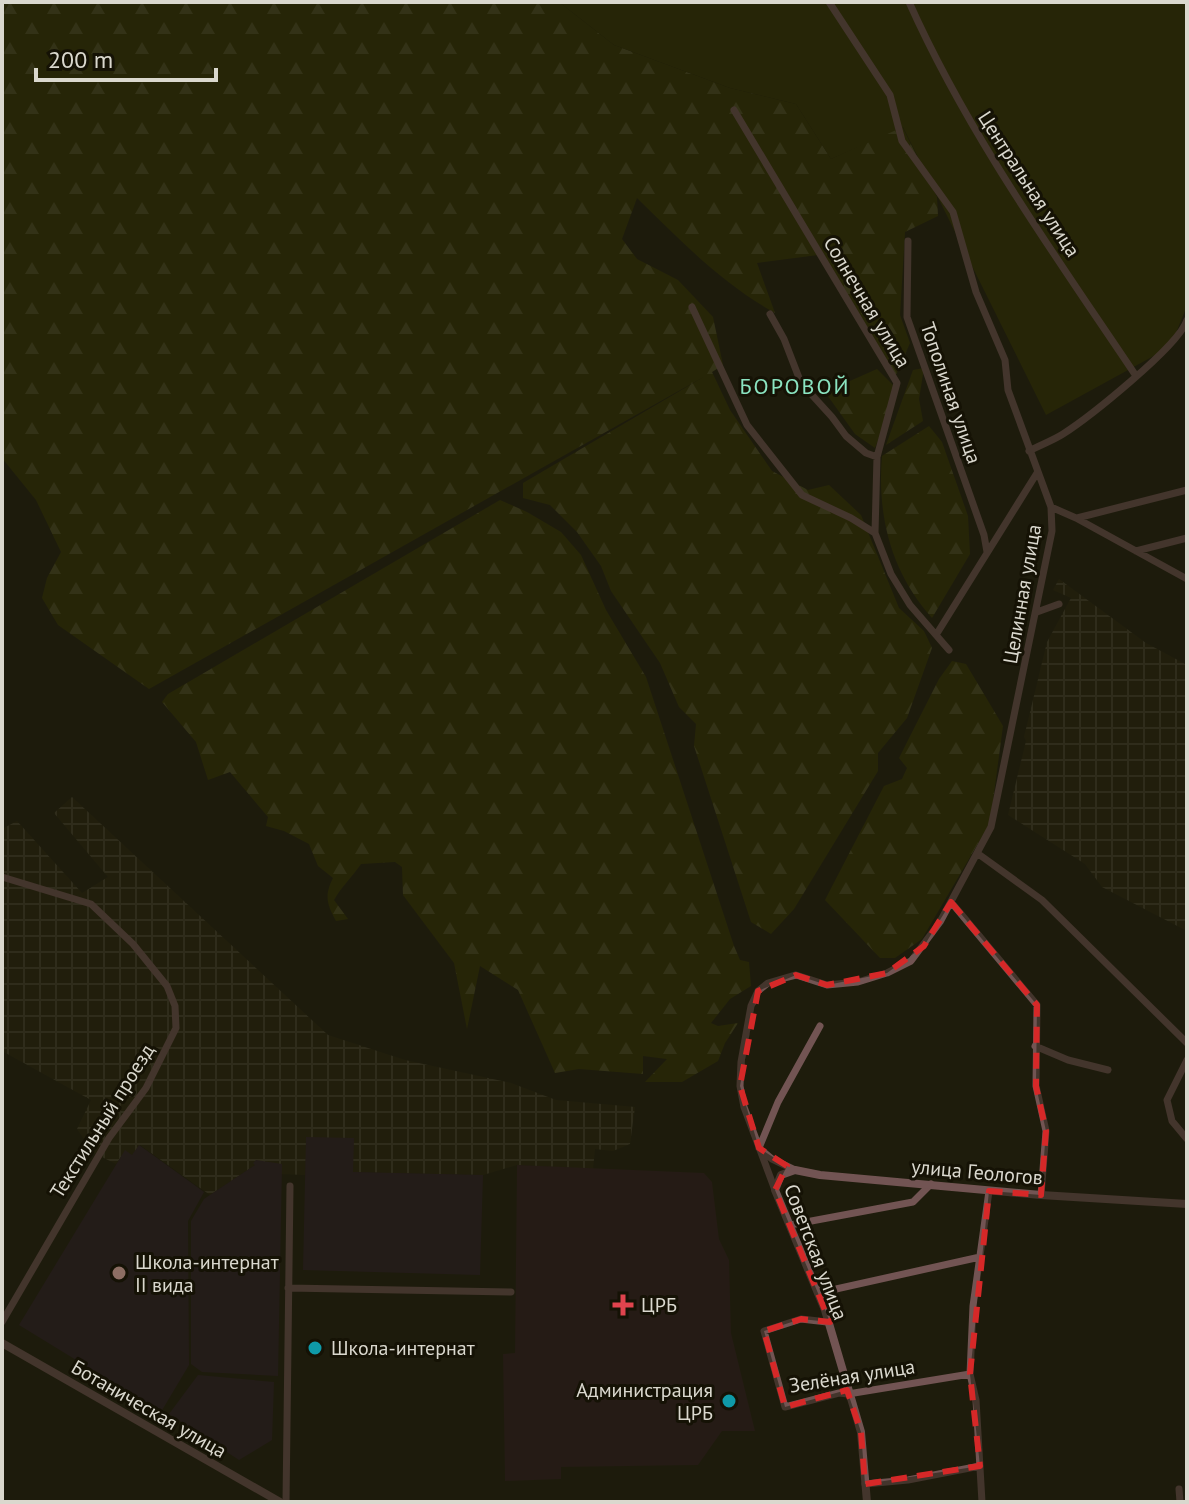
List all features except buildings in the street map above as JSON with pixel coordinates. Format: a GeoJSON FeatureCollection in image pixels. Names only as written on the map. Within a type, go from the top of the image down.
{"type":"FeatureCollection","features":[{"type":"Feature","properties":{"kind":"street","name":"Целинная улица"},"geometry":{"type":"LineString","coordinates":[[758,991],[768,983],[796,975],[827,985],[858,982],[911,961],[924,946],[991,827],[1052,531],[1051,507],[1008,390],[1005,360],[976,292],[953,212],[902,141],[890,95],[829,2]]}},
{"type":"Feature","properties":{"kind":"street","name":"Центральная улица"},"geometry":{"type":"LineString","coordinates":[[909,2],[949,87],[1005,180],[1136,376]]}},
{"type":"Feature","properties":{"kind":"street","name":"Солнечная улица"},"geometry":{"type":"LineString","coordinates":[[734,110],[897,383],[877,457],[875,533],[891,574],[910,605],[949,650]]}},
{"type":"Feature","properties":{"kind":"street","name":"Тополиная улица"},"geometry":{"type":"LineString","coordinates":[[908,241],[907,317],[984,535],[987,552]]}},
{"type":"Feature","properties":{"kind":"street"},"geometry":{"type":"LineString","coordinates":[[692,307],[747,425],[802,495],[875,533]]}},
{"type":"Feature","properties":{"kind":"street"},"geometry":{"type":"LineString","coordinates":[[770,314],[784,339],[801,383],[846,436],[866,453],[877,457]]}},
{"type":"Feature","properties":{"kind":"street"},"geometry":{"type":"LineString","coordinates":[[1029,451],[1063,434],[1156,360],[1185,329],[1187,320]]}},
{"type":"Feature","properties":{"kind":"street"},"geometry":{"type":"LineString","coordinates":[[936,635],[1037,473]]}},
{"type":"Feature","properties":{"kind":"street"},"geometry":{"type":"LineString","coordinates":[[1076,518],[1187,490]]}},
{"type":"Feature","properties":{"kind":"street"},"geometry":{"type":"LineString","coordinates":[[1051,507],[1187,579]]}},
{"type":"Feature","properties":{"kind":"street"},"geometry":{"type":"LineString","coordinates":[[1136,551],[1187,538]]}},
{"type":"Feature","properties":{"kind":"street"},"geometry":{"type":"LineString","coordinates":[[1037,612],[1059,604]]}},
{"type":"Feature","properties":{"kind":"street"},"geometry":{"type":"LineString","coordinates":[[977,853],[1042,900],[1187,1043]]}},
{"type":"Feature","properties":{"kind":"street","name":"Текстильный проезд"},"geometry":{"type":"LineString","coordinates":[[2,877],[91,904],[133,944],[167,986],[175,1006],[176,1028],[146,1088],[101,1152],[2,1322]]}},
{"type":"Feature","properties":{"kind":"street"},"geometry":{"type":"LineString","coordinates":[[951,902],[1037,1005],[1036,1086],[1046,1131],[1041,1195]]}},
{"type":"Feature","properties":{"kind":"street","name":"Советская улица"},"geometry":{"type":"LineString","coordinates":[[758,991],[751,1006],[741,1062],[740,1086],[744,1107],[818,1293],[861,1432],[867,1502]]}},
{"type":"Feature","properties":{"kind":"street"},"geometry":{"type":"LineString","coordinates":[[795,1170],[772,1159],[759,1148],[778,1102],[820,1026]]}},
{"type":"Feature","properties":{"kind":"street"},"geometry":{"type":"LineString","coordinates":[[1035,1046],[1068,1060],[1108,1070]]}},
{"type":"Feature","properties":{"kind":"street"},"geometry":{"type":"LineString","coordinates":[[1187,1060],[1167,1100],[1172,1121],[1187,1139]]}},
{"type":"Feature","properties":{"kind":"street"},"geometry":{"type":"LineString","coordinates":[[775,1190],[781,1175],[795,1170]]}},
{"type":"Feature","properties":{"kind":"street","name":"улица Геологов"},"geometry":{"type":"LineString","coordinates":[[795,1170],[989,1191],[1187,1204]]}},
{"type":"Feature","properties":{"kind":"street"},"geometry":{"type":"LineString","coordinates":[[790,1225],[913,1202],[931,1184]]}},
{"type":"Feature","properties":{"kind":"street"},"geometry":{"type":"LineString","coordinates":[[286,1502],[290,1186]]}},
{"type":"Feature","properties":{"kind":"street"},"geometry":{"type":"LineString","coordinates":[[982,1502],[976,1400],[970,1374],[973,1306],[989,1191]]}},
{"type":"Feature","properties":{"kind":"street"},"geometry":{"type":"LineString","coordinates":[[818,1293],[980,1257]]}},
{"type":"Feature","properties":{"kind":"street"},"geometry":{"type":"LineString","coordinates":[[288,1288],[511,1292]]}},
{"type":"Feature","properties":{"kind":"street","name":"Зелёная улица"},"geometry":{"type":"LineString","coordinates":[[827,1322],[801,1319],[764,1331],[785,1407],[839,1393],[970,1374]]}},
{"type":"Feature","properties":{"kind":"street","name":"Ботаническая улица"},"geometry":{"type":"LineString","coordinates":[[2,1343],[280,1502]]}},
{"type":"Feature","properties":{"kind":"street"},"geometry":{"type":"LineString","coordinates":[[865,1484],[908,1480],[980,1466]]}},
{"type":"Feature","properties":{"kind":"street"},"geometry":{"type":"LineString","coordinates":[[1179,1489],[1180,1502]]}},
{"type":"Feature","properties":{"kind":"highlighted area"},"geometry":{"type":"Polygon","coordinates":[[[951,902],[1037,1005],[1036,1086],[1046,1131],[1041,1195],[989,1191],[970,1374],[980,1466],[865,1484],[861,1432],[847,1390],[785,1407],[764,1331],[801,1319],[830,1322],[775,1190],[787,1166],[759,1148],[740,1086],[758,991],[796,975],[827,985],[887,973],[924,946],[951,902]]]}},
{"type":"Feature","properties":{"kind":"shaded area"},"geometry":{"type":"Polygon","coordinates":[[[1059,579],[1146,643],[1187,665],[1187,931],[1102,887],[1085,864],[1008,815],[1047,642],[1071,598],[1053,590],[1059,579]]]}},
{"type":"Feature","properties":{"kind":"shaded area"},"geometry":{"type":"Polygon","coordinates":[[[72,797],[328,1035],[405,1060],[511,1083],[556,1100],[635,1107],[630,1144],[613,1151],[595,1149],[593,1169],[517,1165],[483,1175],[353,1172],[307,1137],[305,1175],[281,1174],[281,1164],[255,1165],[210,1195],[140,1145],[132,1155],[125,1151],[116,1164],[94,1153],[77,1129],[91,1100],[2,1051],[2,829],[17,821],[82,893],[108,877],[54,813],[72,797]]]}},
{"type":"Feature","properties":{"kind":"shaded area"},"geometry":{"type":"Polygon","coordinates":[[[306,1137],[354,1138],[353,1172],[483,1175],[480,1275],[303,1270],[306,1137]]]}},
{"type":"Feature","properties":{"kind":"shaded area","name":"Школа-интернат II вида"},"geometry":{"type":"Polygon","coordinates":[[[139,1145],[204,1192],[188,1221],[189,1365],[161,1412],[19,1325],[125,1150],[132,1155],[139,1145]]]}},
{"type":"Feature","properties":{"kind":"shaded area"},"geometry":{"type":"Polygon","coordinates":[[[256,1160],[282,1164],[278,1376],[202,1372],[191,1364],[191,1221],[204,1199],[255,1165],[256,1160]]]}},
{"type":"Feature","properties":{"kind":"shaded area","name":"ЦРБ"},"geometry":{"type":"Polygon","coordinates":[[[517,1165],[704,1173],[712,1182],[719,1239],[729,1260],[731,1333],[755,1431],[722,1431],[698,1465],[561,1467],[561,1479],[505,1481],[503,1354],[515,1353],[517,1165]]]}},
{"type":"Feature","properties":{"kind":"shaded area"},"geometry":{"type":"Polygon","coordinates":[[[198,1375],[274,1382],[272,1440],[239,1460],[169,1414],[198,1375]]]}},
{"type":"Feature","properties":{"kind":"green space"},"geometry":{"type":"Polygon","coordinates":[[[2,2],[559,2],[614,45],[730,88],[796,104],[831,159],[902,126],[937,197],[938,216],[905,232],[900,315],[910,343],[895,377],[818,255],[757,263],[775,313],[719,275],[637,198],[622,239],[637,259],[678,280],[713,317],[723,365],[712,372],[730,410],[772,471],[808,490],[829,485],[861,515],[899,608],[924,631],[932,648],[907,718],[878,753],[878,771],[794,909],[771,934],[751,922],[694,746],[696,724],[679,707],[660,663],[611,591],[601,566],[577,532],[550,505],[523,498],[523,483],[707,375],[149,689],[58,625],[42,598],[47,578],[61,552],[36,500],[2,458],[2,2]]]}},
{"type":"Feature","properties":{"kind":"green space"},"geometry":{"type":"Polygon","coordinates":[[[559,2],[1187,2],[1187,306],[1170,347],[1046,415],[903,127],[831,159],[796,104],[730,88],[614,45],[559,2]]]}},
{"type":"Feature","properties":{"kind":"green space"},"geometry":{"type":"Polygon","coordinates":[[[924,368],[919,399],[923,421],[886,445],[913,370],[924,368]]]}},
{"type":"Feature","properties":{"kind":"green space"},"geometry":{"type":"Polygon","coordinates":[[[877,369],[898,390],[875,448],[855,434],[825,392],[877,369]]]}},
{"type":"Feature","properties":{"kind":"green space"},"geometry":{"type":"Polygon","coordinates":[[[929,426],[942,442],[968,516],[970,554],[932,618],[906,582],[897,562],[885,521],[881,478],[882,456],[929,426]]]}},
{"type":"Feature","properties":{"kind":"green space"},"geometry":{"type":"Polygon","coordinates":[[[500,500],[561,532],[581,555],[606,610],[646,677],[734,946],[740,960],[749,962],[751,986],[730,999],[711,1023],[718,1026],[738,1023],[718,1061],[682,1082],[645,1082],[667,1059],[643,1056],[643,1074],[579,1069],[555,1073],[518,990],[480,966],[467,1029],[454,963],[403,895],[402,867],[395,862],[361,864],[334,900],[348,919],[336,921],[328,900],[333,878],[318,866],[309,844],[266,826],[268,817],[230,772],[208,780],[196,742],[162,702],[168,694],[500,500]]]}},
{"type":"Feature","properties":{"kind":"green space"},"geometry":{"type":"Polygon","coordinates":[[[952,661],[966,664],[1003,726],[990,823],[922,939],[895,958],[880,958],[825,900],[884,786],[902,779],[907,768],[899,758],[939,679],[952,661]]]}},
{"type":"Feature","properties":{"kind":"place","name":"Школа-интернат II вида"},"geometry":{"type":"Point","coordinates":[119,1273]}},
{"type":"Feature","properties":{"kind":"place","name":"ЦРБ"},"geometry":{"type":"Point","coordinates":[623,1305]}},
{"type":"Feature","properties":{"kind":"place","name":"Школа-интернат"},"geometry":{"type":"Point","coordinates":[315,1348]}},
{"type":"Feature","properties":{"kind":"place","name":"Администрация ЦРБ"},"geometry":{"type":"Point","coordinates":[729,1401]}},
{"type":"Feature","properties":{"kind":"district","name":"БОРОВОЙ"},"geometry":{"type":"Point","coordinates":[795,386]}}]}
